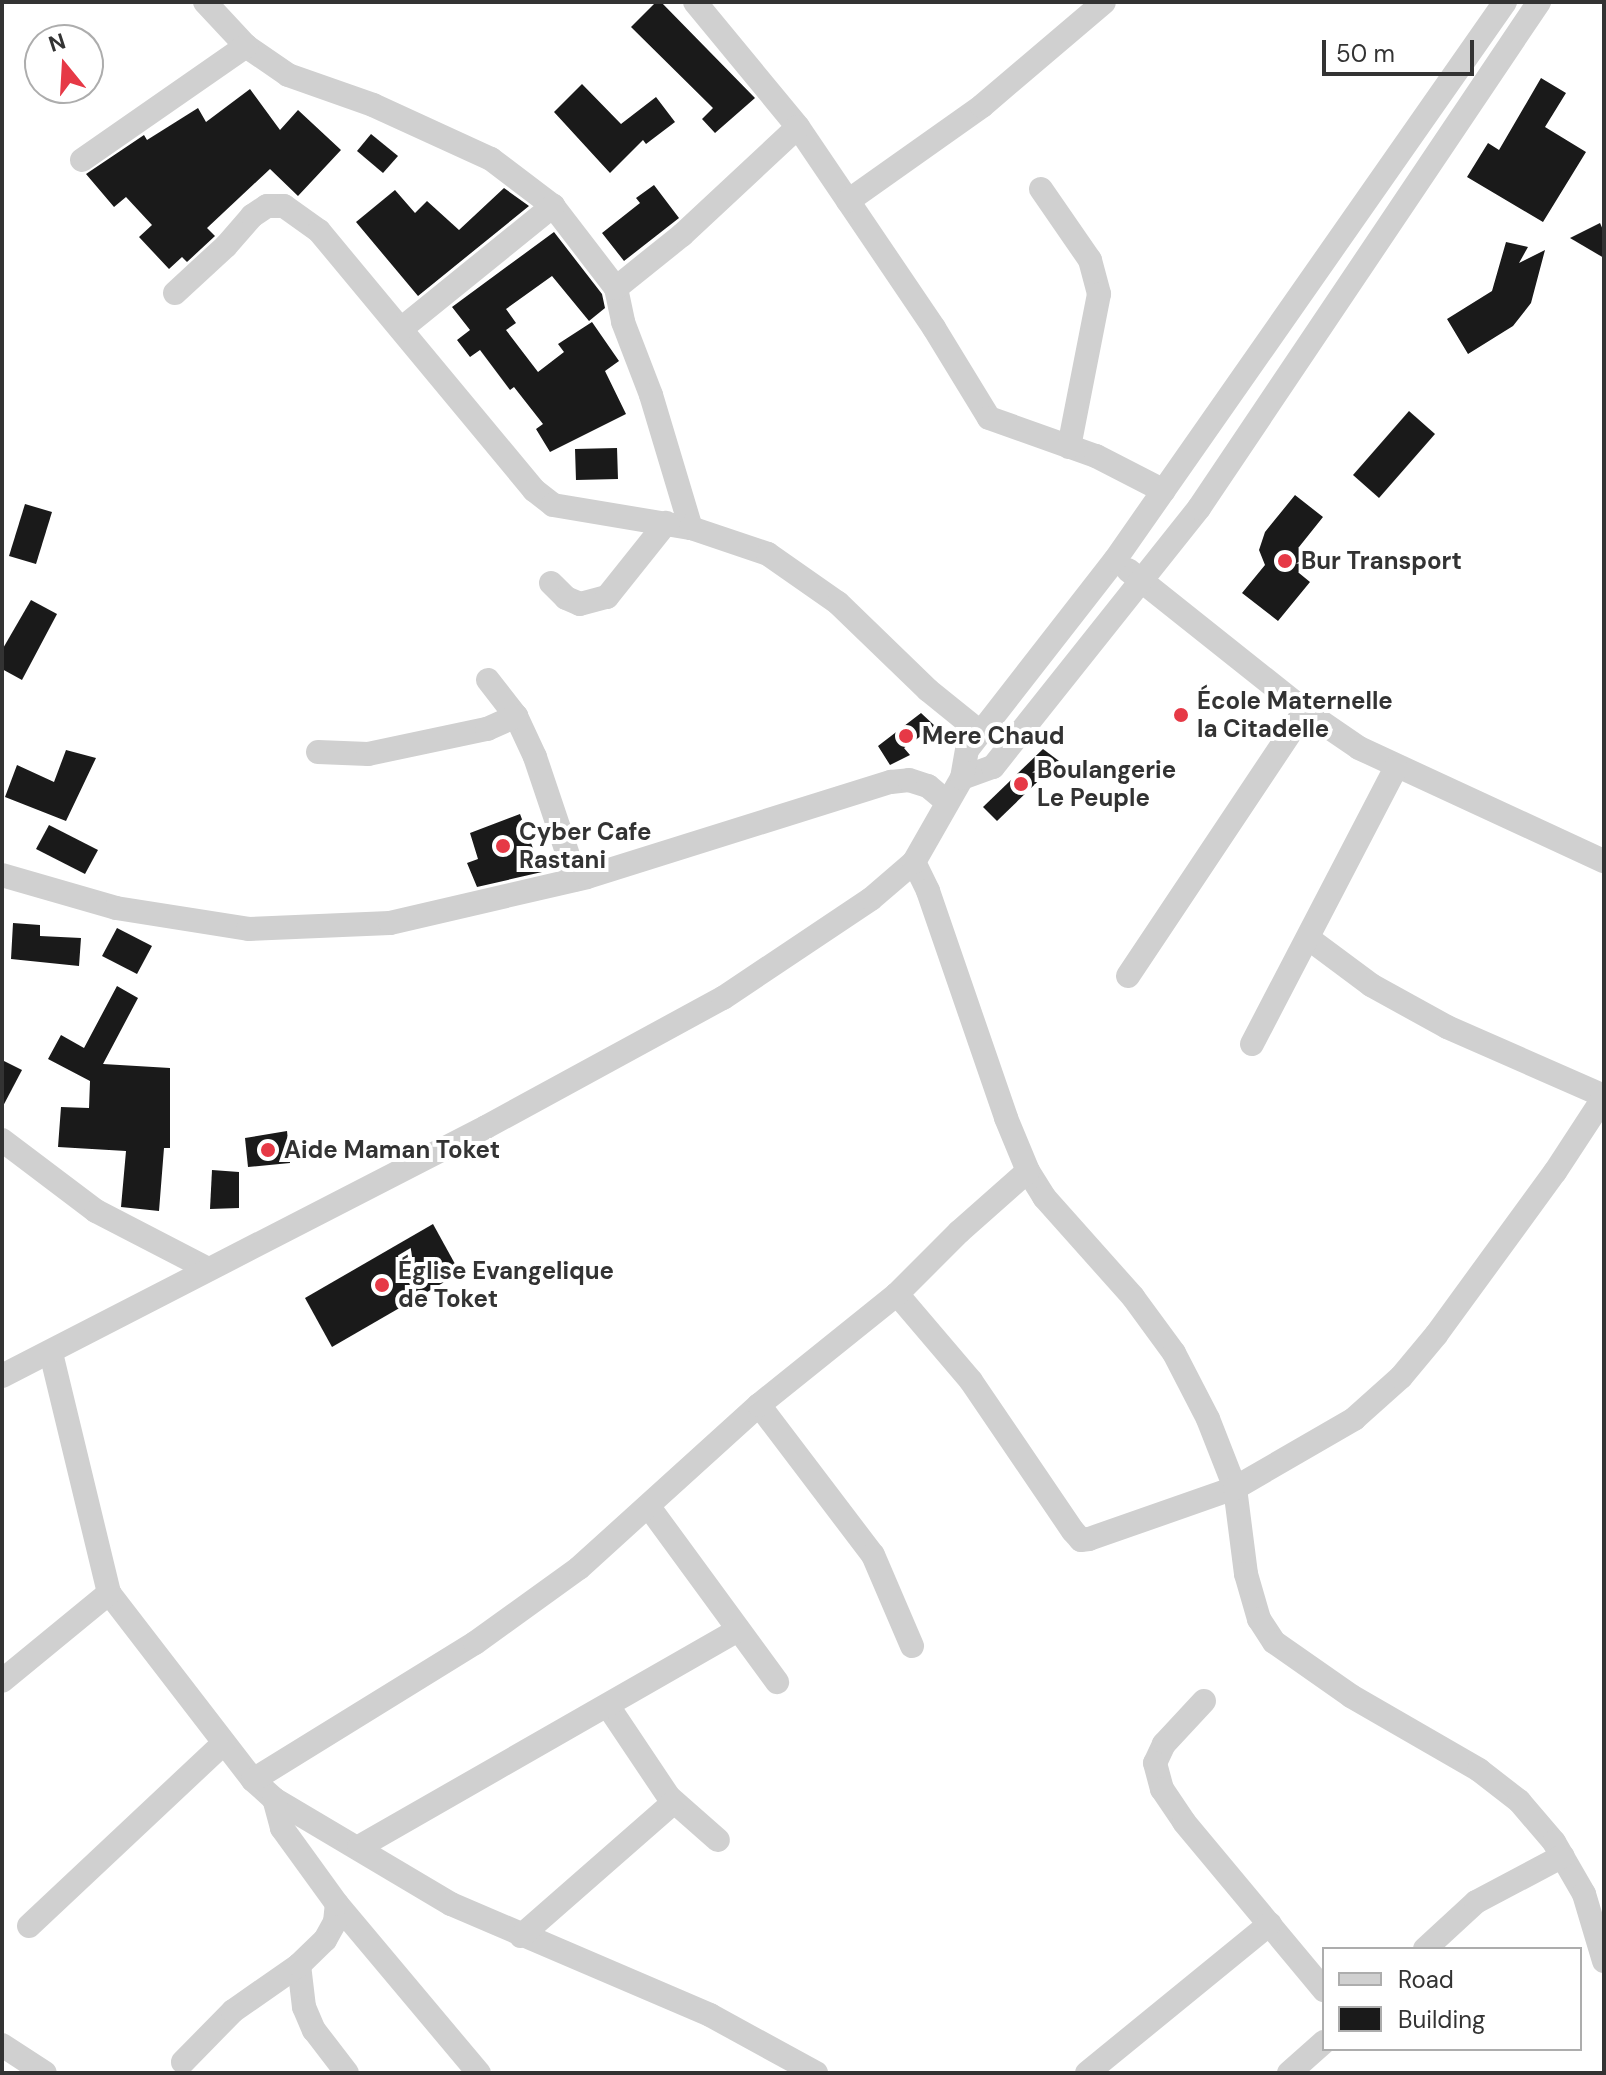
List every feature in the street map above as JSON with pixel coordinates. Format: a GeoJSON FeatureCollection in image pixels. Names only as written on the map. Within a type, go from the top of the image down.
{"type":"FeatureCollection","features":[{"type":"Feature","properties":{"kind":"street"},"geometry":{"type":"LineString","coordinates":[[205,2],[246,46],[288,75],[373,105],[491,159],[553,206],[616,288],[623,322],[651,395],[691,528]]}},
{"type":"Feature","properties":{"kind":"street"},"geometry":{"type":"LineString","coordinates":[[695,2],[798,127],[934,328],[989,418],[1096,456],[1164,491]]}},
{"type":"Feature","properties":{"kind":"street"},"geometry":{"type":"LineString","coordinates":[[848,201],[982,106],[1104,2]]}},
{"type":"Feature","properties":{"kind":"street"},"geometry":{"type":"LineString","coordinates":[[2,1376],[486,1127],[723,998],[871,899],[914,862],[962,778],[967,750],[1115,560],[1505,2]]}},
{"type":"Feature","properties":{"kind":"street"},"geometry":{"type":"LineString","coordinates":[[962,778],[993,767],[1199,508],[1539,2]]}},
{"type":"Feature","properties":{"kind":"street"},"geometry":{"type":"LineString","coordinates":[[82,160],[246,46]]}},
{"type":"Feature","properties":{"kind":"street"},"geometry":{"type":"LineString","coordinates":[[616,288],[682,235],[798,127]]}},
{"type":"Feature","properties":{"kind":"street"},"geometry":{"type":"LineString","coordinates":[[1041,189],[1090,260],[1099,294],[1069,447]]}},
{"type":"Feature","properties":{"kind":"street"},"geometry":{"type":"LineString","coordinates":[[175,293],[226,246],[252,216],[267,206],[284,206],[319,231],[534,490],[553,505],[691,528],[768,554],[838,603],[928,690],[980,732]]}},
{"type":"Feature","properties":{"kind":"street"},"geometry":{"type":"LineString","coordinates":[[401,329],[553,206]]}},
{"type":"Feature","properties":{"kind":"street"},"geometry":{"type":"LineString","coordinates":[[551,583],[566,598],[580,604],[607,597],[666,523]]}},
{"type":"Feature","properties":{"kind":"street"},"geometry":{"type":"LineString","coordinates":[[1115,560],[1305,711],[1359,748],[1604,861]]}},
{"type":"Feature","properties":{"kind":"street"},"geometry":{"type":"LineString","coordinates":[[488,680],[516,716],[535,757],[576,879]]}},
{"type":"Feature","properties":{"kind":"street"},"geometry":{"type":"LineString","coordinates":[[1128,976],[1305,711]]}},
{"type":"Feature","properties":{"kind":"street"},"geometry":{"type":"LineString","coordinates":[[318,752],[368,754],[487,729],[516,716]]}},
{"type":"Feature","properties":{"kind":"street"},"geometry":{"type":"LineString","coordinates":[[1252,1044],[1396,767]]}},
{"type":"Feature","properties":{"kind":"street"},"geometry":{"type":"LineString","coordinates":[[2,875],[116,908],[248,929],[390,923],[576,879],[891,782],[909,780],[928,786],[947,802]]}},
{"type":"Feature","properties":{"kind":"street"},"geometry":{"type":"LineString","coordinates":[[914,862],[928,891],[1006,1118],[1028,1171],[1044,1197],[1133,1297],[1174,1353],[1208,1419],[1235,1488],[1246,1574],[1259,1619],[1274,1642],[1351,1696],[1479,1770],[1519,1801],[1563,1856],[1584,1894],[1604,1961]]}},
{"type":"Feature","properties":{"kind":"street"},"geometry":{"type":"LineString","coordinates":[[897,1294],[971,1381],[1081,1540],[1235,1488],[1354,1419],[1401,1377],[1483,1272],[1604,1097],[1447,1027],[1371,985],[1308,938]]}},
{"type":"Feature","properties":{"kind":"street"},"geometry":{"type":"LineString","coordinates":[[2,1140],[96,1211],[208,1269]]}},
{"type":"Feature","properties":{"kind":"street"},"geometry":{"type":"LineString","coordinates":[[253,1780],[475,1643],[579,1568],[759,1405],[897,1294],[1028,1171]]}},
{"type":"Feature","properties":{"kind":"street"},"geometry":{"type":"LineString","coordinates":[[51,1353],[109,1593],[253,1780],[274,1799],[451,1904],[710,2015],[816,2073]]}},
{"type":"Feature","properties":{"kind":"street"},"geometry":{"type":"LineString","coordinates":[[759,1405],[873,1555],[912,1646]]}},
{"type":"Feature","properties":{"kind":"street"},"geometry":{"type":"LineString","coordinates":[[649,1507],[777,1682]]}},
{"type":"Feature","properties":{"kind":"street"},"geometry":{"type":"LineString","coordinates":[[2,1681],[109,1593]]}},
{"type":"Feature","properties":{"kind":"street"},"geometry":{"type":"LineString","coordinates":[[359,1847],[738,1630]]}},
{"type":"Feature","properties":{"kind":"street"},"geometry":{"type":"LineString","coordinates":[[1204,1701],[1164,1744],[1155,1763],[1162,1789],[1184,1822],[1322,1988]]}},
{"type":"Feature","properties":{"kind":"street"},"geometry":{"type":"LineString","coordinates":[[608,1706],[674,1802],[718,1840]]}},
{"type":"Feature","properties":{"kind":"street"},"geometry":{"type":"LineString","coordinates":[[29,1926],[224,1743]]}},
{"type":"Feature","properties":{"kind":"street"},"geometry":{"type":"LineString","coordinates":[[274,1799],[282,1828],[337,1904],[479,2073]]}},
{"type":"Feature","properties":{"kind":"street"},"geometry":{"type":"LineString","coordinates":[[521,1936],[674,1802]]}},
{"type":"Feature","properties":{"kind":"street"},"geometry":{"type":"LineString","coordinates":[[1427,1947],[1476,1902],[1563,1856]]}},
{"type":"Feature","properties":{"kind":"street"},"geometry":{"type":"LineString","coordinates":[[183,2062],[233,2011],[299,1965],[325,1940],[335,1922],[337,1904]]}},
{"type":"Feature","properties":{"kind":"street"},"geometry":{"type":"LineString","coordinates":[[1087,2073],[1270,1924]]}},
{"type":"Feature","properties":{"kind":"street"},"geometry":{"type":"LineString","coordinates":[[299,1965],[299,1984],[309,2019],[347,2073]]}},
{"type":"Feature","properties":{"kind":"street"},"geometry":{"type":"LineString","coordinates":[[1289,2073],[1322,2044]]}},
{"type":"Feature","properties":{"kind":"street"},"geometry":{"type":"LineString","coordinates":[[2,2045],[45,2073]]}},
{"type":"Feature","properties":{"kind":"building"},"geometry":{"type":"Polygon","coordinates":[[[656,2],[661,2],[755,98],[715,133],[702,119],[713,108],[631,27],[656,2]]]}},
{"type":"Feature","properties":{"kind":"building"},"geometry":{"type":"Polygon","coordinates":[[[1541,78],[1566,93],[1545,127],[1586,152],[1543,222],[1467,177],[1488,143],[1499,150],[1541,78]]]}},
{"type":"Feature","properties":{"kind":"building"},"geometry":{"type":"Polygon","coordinates":[[[582,84],[621,124],[656,97],[675,122],[646,144],[643,140],[610,173],[554,112],[582,84]]]}},
{"type":"Feature","properties":{"kind":"building"},"geometry":{"type":"Polygon","coordinates":[[[250,89],[280,130],[298,110],[341,150],[298,196],[270,169],[207,228],[215,236],[187,262],[182,257],[169,269],[139,237],[152,225],[126,197],[114,207],[86,174],[144,135],[147,140],[198,108],[206,122],[250,89]]]}},
{"type":"Feature","properties":{"kind":"building"},"geometry":{"type":"Polygon","coordinates":[[[371,134],[398,156],[383,173],[357,151],[371,134]]]}},
{"type":"Feature","properties":{"kind":"building"},"geometry":{"type":"Polygon","coordinates":[[[654,185],[679,218],[624,261],[602,233],[640,203],[636,198],[654,185]]]}},
{"type":"Feature","properties":{"kind":"building"},"geometry":{"type":"Polygon","coordinates":[[[504,188],[529,206],[418,296],[356,222],[395,190],[415,213],[427,201],[459,230],[504,188]]]}},
{"type":"Feature","properties":{"kind":"building"},"geometry":{"type":"Polygon","coordinates":[[[1600,223],[1604,232],[1604,258],[1570,238],[1600,223]]]}},
{"type":"Feature","properties":{"kind":"building"},"geometry":{"type":"Polygon","coordinates":[[[554,232],[602,294],[605,308],[589,321],[552,276],[506,309],[516,323],[506,330],[538,372],[564,352],[558,344],[592,322],[619,361],[605,371],[626,414],[550,452],[536,429],[543,424],[514,387],[510,390],[480,350],[470,357],[457,340],[470,330],[452,307],[554,232]]]}},
{"type":"Feature","properties":{"kind":"building"},"geometry":{"type":"Polygon","coordinates":[[[1506,242],[1528,247],[1519,263],[1545,250],[1531,303],[1513,326],[1468,354],[1447,319],[1492,291],[1506,242]]]}},
{"type":"Feature","properties":{"kind":"building"},"geometry":{"type":"Polygon","coordinates":[[[1409,411],[1435,434],[1379,498],[1353,475],[1409,411]]]}},
{"type":"Feature","properties":{"kind":"building"},"geometry":{"type":"Polygon","coordinates":[[[617,448],[618,479],[576,480],[575,449],[617,448]]]}},
{"type":"Feature","properties":{"kind":"building","name":"Bur Transport"},"geometry":{"type":"Polygon","coordinates":[[[1295,495],[1323,517],[1299,547],[1312,556],[1299,573],[1310,582],[1278,621],[1242,593],[1265,565],[1259,550],[1265,532],[1295,495]]]}},
{"type":"Feature","properties":{"kind":"building"},"geometry":{"type":"Polygon","coordinates":[[[25,504],[52,512],[36,564],[9,556],[25,504]]]}},
{"type":"Feature","properties":{"kind":"building"},"geometry":{"type":"Polygon","coordinates":[[[31,600],[57,614],[22,680],[2,669],[2,650],[31,600]]]}},
{"type":"Feature","properties":{"kind":"building","name":"Mere Chaud"},"geometry":{"type":"Polygon","coordinates":[[[921,713],[935,726],[904,748],[910,755],[890,765],[878,746],[921,713]]]}},
{"type":"Feature","properties":{"kind":"building","name":"Boulangerie Le Peuple"},"geometry":{"type":"Polygon","coordinates":[[[1043,749],[1059,761],[997,821],[983,807],[1043,749]]]}},
{"type":"Feature","properties":{"kind":"building"},"geometry":{"type":"Polygon","coordinates":[[[66,750],[96,758],[66,821],[5,797],[17,765],[54,782],[66,750]]]}},
{"type":"Feature","properties":{"kind":"building","name":"Cyber Cafe Rastani"},"geometry":{"type":"Polygon","coordinates":[[[520,814],[542,872],[477,887],[467,863],[478,859],[470,833],[520,814]]]}},
{"type":"Feature","properties":{"kind":"building"},"geometry":{"type":"Polygon","coordinates":[[[49,825],[98,850],[85,874],[36,849],[49,825]]]}},
{"type":"Feature","properties":{"kind":"building"},"geometry":{"type":"Polygon","coordinates":[[[13,923],[40,925],[40,936],[81,938],[79,966],[11,959],[13,923]]]}},
{"type":"Feature","properties":{"kind":"building"},"geometry":{"type":"Polygon","coordinates":[[[117,928],[152,946],[137,974],[102,956],[117,928]]]}},
{"type":"Feature","properties":{"kind":"building"},"geometry":{"type":"Polygon","coordinates":[[[117,986],[138,998],[103,1064],[170,1068],[170,1148],[164,1148],[159,1211],[121,1207],[126,1151],[58,1147],[61,1107],[89,1108],[90,1081],[48,1059],[61,1035],[84,1048],[117,986]]]}},
{"type":"Feature","properties":{"kind":"building"},"geometry":{"type":"Polygon","coordinates":[[[2,1060],[22,1070],[2,1108],[2,1060]]]}},
{"type":"Feature","properties":{"kind":"building","name":"Aide Maman Toket"},"geometry":{"type":"Polygon","coordinates":[[[287,1131],[290,1163],[248,1167],[245,1138],[287,1131]]]}},
{"type":"Feature","properties":{"kind":"building"},"geometry":{"type":"Polygon","coordinates":[[[212,1170],[239,1172],[239,1208],[210,1209],[212,1170]]]}},
{"type":"Feature","properties":{"kind":"building","name":"Église Evangelique de Toket"},"geometry":{"type":"Polygon","coordinates":[[[433,1224],[460,1273],[332,1347],[305,1298],[433,1224]]]}},
{"type":"Feature","properties":{"kind":"place","name":"Bur Transport"},"geometry":{"type":"Point","coordinates":[1285,561]}},
{"type":"Feature","properties":{"kind":"place","name":"École Maternelle la Citadelle"},"geometry":{"type":"Point","coordinates":[1181,715]}},
{"type":"Feature","properties":{"kind":"place","name":"Mere Chaud"},"geometry":{"type":"Point","coordinates":[906,736]}},
{"type":"Feature","properties":{"kind":"place","name":"Boulangerie Le Peuple"},"geometry":{"type":"Point","coordinates":[1021,784]}},
{"type":"Feature","properties":{"kind":"place","name":"Cyber Cafe Rastani"},"geometry":{"type":"Point","coordinates":[503,846]}},
{"type":"Feature","properties":{"kind":"place","name":"Aide Maman Toket"},"geometry":{"type":"Point","coordinates":[268,1150]}},
{"type":"Feature","properties":{"kind":"place","name":"Église Evangelique de Toket"},"geometry":{"type":"Point","coordinates":[382,1285]}}]}
